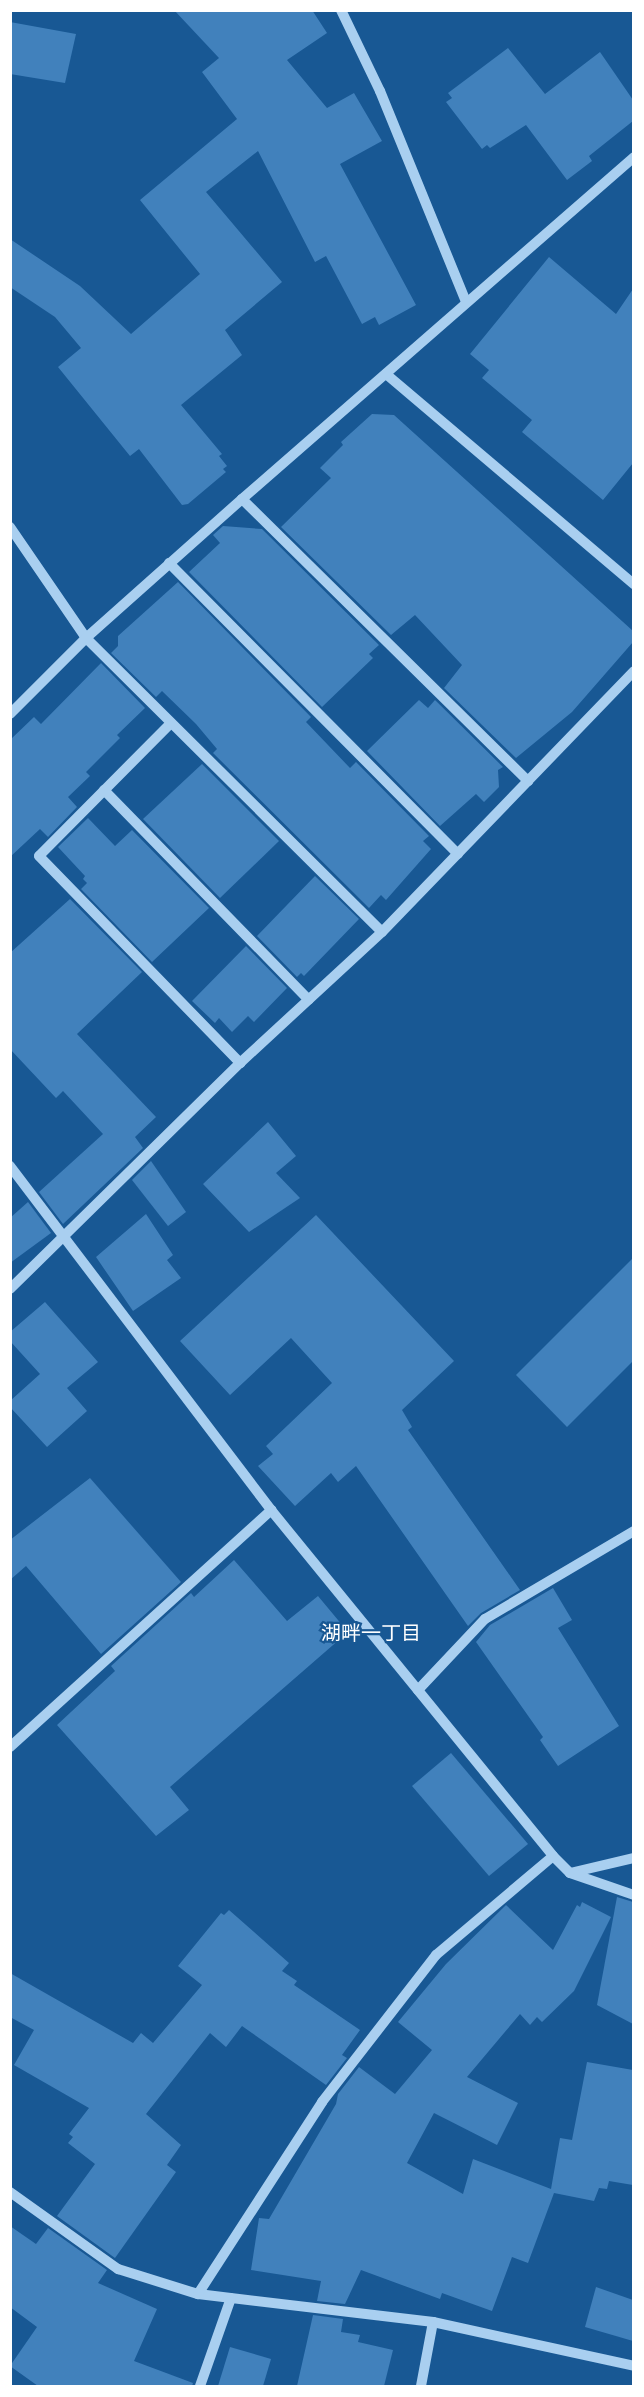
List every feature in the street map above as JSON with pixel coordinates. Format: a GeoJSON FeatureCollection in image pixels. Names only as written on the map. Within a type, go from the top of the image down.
{"type":"FeatureCollection","features":[{"type":"Feature","properties":{"kind":"street"},"geometry":{"type":"LineString","coordinates":[[341,10],[380,90],[466,302]]}},
{"type":"Feature","properties":{"kind":"street"},"geometry":{"type":"LineString","coordinates":[[10,714],[86,638],[169,563],[633,158]]}},
{"type":"Feature","properties":{"kind":"street"},"geometry":{"type":"LineString","coordinates":[[386,374],[633,584]]}},
{"type":"Feature","properties":{"kind":"street"},"geometry":{"type":"LineString","coordinates":[[242,498],[528,781]]}},
{"type":"Feature","properties":{"kind":"street"},"geometry":{"type":"LineString","coordinates":[[10,527],[86,638],[382,932]]}},
{"type":"Feature","properties":{"kind":"street"},"geometry":{"type":"LineString","coordinates":[[169,563],[458,854]]}},
{"type":"Feature","properties":{"kind":"street"},"geometry":{"type":"LineString","coordinates":[[10,1288],[240,1063],[382,932],[633,671]]}},
{"type":"Feature","properties":{"kind":"street"},"geometry":{"type":"LineString","coordinates":[[171,723],[39,856],[240,1063]]}},
{"type":"Feature","properties":{"kind":"street"},"geometry":{"type":"LineString","coordinates":[[104,790],[309,1000]]}},
{"type":"Feature","properties":{"kind":"street"},"geometry":{"type":"LineString","coordinates":[[10,1166],[271,1510],[553,1856],[570,1873],[633,1895]]}},
{"type":"Feature","properties":{"kind":"street"},"geometry":{"type":"LineString","coordinates":[[10,1747],[271,1510]]}},
{"type":"Feature","properties":{"kind":"street"},"geometry":{"type":"LineString","coordinates":[[418,1690],[485,1619],[633,1531]]}},
{"type":"Feature","properties":{"kind":"street"},"geometry":{"type":"LineString","coordinates":[[198,2294],[322,2102],[436,1955],[553,1856]]}},
{"type":"Feature","properties":{"kind":"street"},"geometry":{"type":"LineString","coordinates":[[570,1873],[633,1858]]}},
{"type":"Feature","properties":{"kind":"street"},"geometry":{"type":"LineString","coordinates":[[10,2192],[118,2269],[198,2294],[433,2322],[633,2366]]}},
{"type":"Feature","properties":{"kind":"street"},"geometry":{"type":"LineString","coordinates":[[200,2386],[231,2298]]}},
{"type":"Feature","properties":{"kind":"street"},"geometry":{"type":"LineString","coordinates":[[421,2386],[433,2322]]}},
{"type":"Feature","properties":{"kind":"building"},"geometry":{"type":"Polygon","coordinates":[[[174,10],[312,10],[327,33],[287,60],[327,108],[354,93],[382,141],[340,164],[416,305],[379,325],[375,317],[362,324],[326,256],[315,262],[258,151],[206,192],[282,282],[225,330],[242,355],[181,405],[222,454],[219,456],[227,466],[223,469],[226,472],[188,504],[182,505],[139,449],[130,456],[58,367],[81,348],[55,317],[10,287],[10,239],[80,286],[131,334],[200,274],[140,200],[237,119],[202,72],[219,58],[174,10]]]}},
{"type":"Feature","properties":{"kind":"building"},"geometry":{"type":"Polygon","coordinates":[[[10,22],[76,34],[65,83],[10,74],[10,22]]]}},
{"type":"Feature","properties":{"kind":"building"},"geometry":{"type":"Polygon","coordinates":[[[508,48],[545,94],[600,52],[633,100],[633,121],[589,156],[592,161],[567,180],[526,125],[490,148],[487,145],[482,149],[446,102],[452,98],[448,93],[508,48]]]}},
{"type":"Feature","properties":{"kind":"building"},"geometry":{"type":"Polygon","coordinates":[[[549,257],[616,314],[633,289],[633,463],[603,500],[522,432],[532,420],[482,378],[489,370],[470,354],[549,257]]]}},
{"type":"Feature","properties":{"kind":"building"},"geometry":{"type":"Polygon","coordinates":[[[372,414],[394,415],[633,631],[633,642],[572,712],[516,758],[444,688],[462,665],[415,615],[391,635],[281,527],[331,478],[320,468],[343,445],[341,442],[372,414]]]}},
{"type":"Feature","properties":{"kind":"building"},"geometry":{"type":"Polygon","coordinates":[[[223,526],[262,529],[379,645],[369,654],[373,658],[322,707],[189,572],[220,543],[213,535],[223,526]]]}},
{"type":"Feature","properties":{"kind":"building"},"geometry":{"type":"Polygon","coordinates":[[[178,582],[311,717],[306,722],[350,768],[356,762],[429,836],[423,841],[431,849],[386,900],[381,895],[369,908],[213,753],[217,749],[196,724],[162,691],[156,697],[111,653],[118,646],[118,636],[178,582]]]}},
{"type":"Feature","properties":{"kind":"building"},"geometry":{"type":"Polygon","coordinates":[[[101,663],[145,708],[117,735],[120,738],[86,772],[90,776],[68,797],[77,807],[48,837],[40,829],[10,857],[10,740],[34,717],[41,724],[101,663]]]}},
{"type":"Feature","properties":{"kind":"building"},"geometry":{"type":"Polygon","coordinates":[[[419,700],[428,708],[435,700],[503,767],[498,770],[499,787],[484,802],[476,794],[440,826],[367,751],[419,700]]]}},
{"type":"Feature","properties":{"kind":"building"},"geometry":{"type":"Polygon","coordinates":[[[202,764],[279,841],[220,898],[143,819],[202,764]]]}},
{"type":"Feature","properties":{"kind":"building"},"geometry":{"type":"Polygon","coordinates":[[[88,818],[115,846],[132,830],[209,908],[152,962],[81,889],[87,883],[83,879],[85,876],[58,847],[88,818]]]}},
{"type":"Feature","properties":{"kind":"building"},"geometry":{"type":"Polygon","coordinates":[[[315,876],[359,919],[304,976],[301,973],[297,977],[257,936],[315,876]]]}},
{"type":"Feature","properties":{"kind":"building"},"geometry":{"type":"Polygon","coordinates":[[[70,899],[142,972],[77,1034],[156,1117],[135,1137],[143,1148],[63,1224],[39,1192],[103,1134],[63,1091],[56,1098],[10,1049],[10,953],[70,899]]]}},
{"type":"Feature","properties":{"kind":"building"},"geometry":{"type":"Polygon","coordinates":[[[246,946],[287,988],[254,1022],[248,1016],[232,1032],[219,1018],[215,1023],[192,1001],[246,946]]]}},
{"type":"Feature","properties":{"kind":"building"},"geometry":{"type":"Polygon","coordinates":[[[268,1122],[296,1156],[276,1173],[300,1198],[249,1232],[203,1184],[268,1122]]]}},
{"type":"Feature","properties":{"kind":"building"},"geometry":{"type":"Polygon","coordinates":[[[151,1161],[186,1212],[168,1226],[132,1180],[151,1161]]]}},
{"type":"Feature","properties":{"kind":"building"},"geometry":{"type":"Polygon","coordinates":[[[28,1202],[51,1233],[10,1263],[10,1218],[28,1202]]]}},
{"type":"Feature","properties":{"kind":"building"},"geometry":{"type":"Polygon","coordinates":[[[146,1214],[173,1255],[167,1260],[181,1278],[133,1311],[96,1257],[146,1214]]]}},
{"type":"Feature","properties":{"kind":"building"},"geometry":{"type":"Polygon","coordinates":[[[316,1215],[454,1361],[402,1410],[412,1427],[408,1430],[520,1590],[481,1613],[468,1626],[356,1466],[338,1482],[331,1473],[295,1506],[258,1466],[273,1454],[266,1446],[332,1383],[291,1338],[230,1395],[180,1341],[316,1215]]]}},
{"type":"Feature","properties":{"kind":"building"},"geometry":{"type":"Polygon","coordinates":[[[633,1258],[633,1361],[567,1427],[516,1375],[633,1258]]]}},
{"type":"Feature","properties":{"kind":"building"},"geometry":{"type":"Polygon","coordinates":[[[45,1302],[98,1362],[67,1388],[87,1411],[47,1447],[10,1407],[10,1401],[40,1374],[10,1341],[10,1332],[45,1302]]]}},
{"type":"Feature","properties":{"kind":"building"},"geometry":{"type":"Polygon","coordinates":[[[90,1478],[181,1582],[101,1654],[26,1566],[10,1580],[10,1540],[90,1478]]]}},
{"type":"Feature","properties":{"kind":"building"},"geometry":{"type":"Polygon","coordinates":[[[234,1560],[287,1621],[318,1596],[348,1632],[170,1787],[189,1810],[156,1836],[57,1725],[115,1671],[111,1666],[191,1593],[194,1597],[234,1560]]]}},
{"type":"Feature","properties":{"kind":"building"},"geometry":{"type":"Polygon","coordinates":[[[553,1588],[572,1620],[558,1628],[619,1726],[558,1766],[540,1740],[543,1737],[476,1642],[490,1625],[553,1588]]]}},
{"type":"Feature","properties":{"kind":"building"},"geometry":{"type":"Polygon","coordinates":[[[451,1753],[528,1844],[489,1876],[412,1786],[451,1753]]]}},
{"type":"Feature","properties":{"kind":"building"},"geometry":{"type":"Polygon","coordinates":[[[617,1897],[633,1902],[633,2024],[597,2005],[617,1897]]]}},
{"type":"Feature","properties":{"kind":"building"},"geometry":{"type":"Polygon","coordinates":[[[582,1902],[611,1917],[574,1991],[542,2022],[537,2017],[530,2025],[520,2014],[467,2077],[518,2103],[497,2145],[434,2113],[407,2163],[463,2194],[473,2159],[551,2189],[560,2138],[572,2140],[587,2062],[633,2070],[633,2185],[609,2181],[607,2189],[599,2188],[594,2201],[554,2193],[528,2263],[512,2257],[492,2311],[442,2293],[440,2299],[361,2270],[345,2304],[317,2301],[321,2281],[251,2270],[259,2218],[269,2219],[336,2104],[338,2094],[359,2067],[395,2094],[432,2050],[398,2022],[446,1964],[506,1905],[553,1950],[577,1905],[580,1907],[582,1902]]]}},
{"type":"Feature","properties":{"kind":"building"},"geometry":{"type":"Polygon","coordinates":[[[229,1910],[289,1963],[282,1971],[297,1981],[294,1985],[360,2030],[342,2055],[347,2058],[326,2085],[242,2026],[226,2047],[210,2033],[146,2114],[181,2145],[167,2165],[176,2172],[115,2258],[57,2216],[95,2164],[68,2143],[73,2137],[69,2134],[89,2108],[14,2065],[34,2030],[10,2017],[10,1973],[133,2043],[141,2033],[153,2043],[202,1985],[178,1966],[221,1913],[224,1915],[229,1910]]]}},
{"type":"Feature","properties":{"kind":"building"},"geometry":{"type":"Polygon","coordinates":[[[10,2226],[36,2244],[48,2228],[107,2270],[98,2283],[157,2309],[134,2361],[193,2383],[192,2386],[38,2386],[10,2366],[37,2327],[10,2307],[10,2226]]]}},
{"type":"Feature","properties":{"kind":"building"},"geometry":{"type":"Polygon","coordinates":[[[596,2287],[633,2300],[633,2341],[585,2327],[596,2287]]]}},
{"type":"Feature","properties":{"kind":"building"},"geometry":{"type":"Polygon","coordinates":[[[313,2315],[343,2319],[341,2332],[360,2335],[358,2342],[393,2350],[384,2386],[297,2386],[313,2315]]]}},
{"type":"Feature","properties":{"kind":"building"},"geometry":{"type":"Polygon","coordinates":[[[230,2347],[271,2359],[263,2386],[218,2386],[230,2347]]]}},
{"type":"Feature","properties":{"kind":"district","name":"湖畔一丁目"},"geometry":{"type":"Point","coordinates":[371,1633]}}]}
